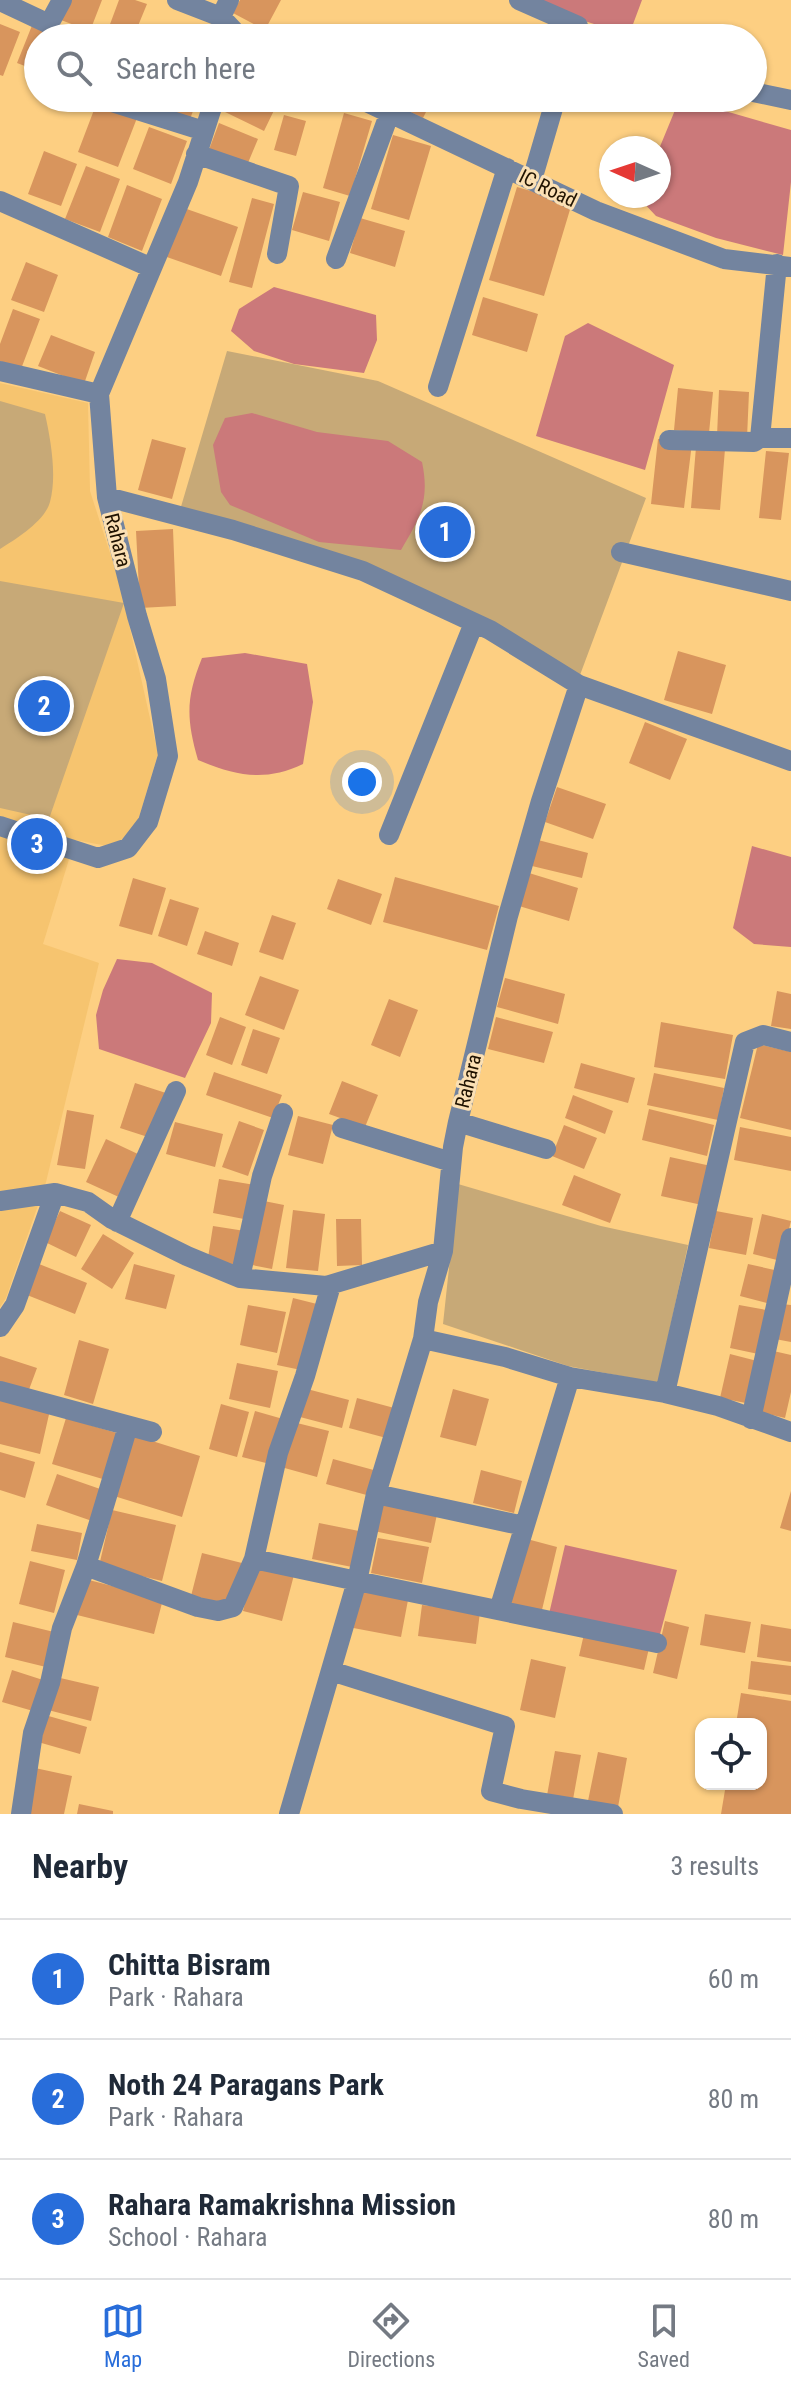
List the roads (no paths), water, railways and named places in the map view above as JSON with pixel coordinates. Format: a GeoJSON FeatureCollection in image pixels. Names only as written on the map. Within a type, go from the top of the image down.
{"type":"FeatureCollection","features":[{"type":"Feature","properties":{"kind":"street"},"geometry":{"type":"LineString","coordinates":[[0,1],[49,24],[62,0]]}},
{"type":"Feature","properties":{"kind":"street"},"geometry":{"type":"LineString","coordinates":[[177,0],[225,9]]}},
{"type":"Feature","properties":{"kind":"street"},"geometry":{"type":"LineString","coordinates":[[522,1],[574,24]]}},
{"type":"Feature","properties":{"kind":"street"},"geometry":{"type":"LineString","coordinates":[[767,95],[791,100]]}},
{"type":"Feature","properties":{"kind":"street"},"geometry":{"type":"LineString","coordinates":[[144,112],[204,131]]}},
{"type":"Feature","properties":{"kind":"street"},"geometry":{"type":"LineString","coordinates":[[107,497],[99,394],[152,268],[210,112]]}},
{"type":"Feature","properties":{"kind":"street"},"geometry":{"type":"LineString","coordinates":[[336,259],[390,112]]}},
{"type":"Feature","properties":{"kind":"street","name":"IC Road"},"geometry":{"type":"LineString","coordinates":[[390,112],[596,211],[724,259],[784,265]]}},
{"type":"Feature","properties":{"kind":"street"},"geometry":{"type":"LineString","coordinates":[[532,180],[552,112]]}},
{"type":"Feature","properties":{"kind":"street"},"geometry":{"type":"LineString","coordinates":[[196,154],[289,186],[277,254]]}},
{"type":"Feature","properties":{"kind":"street"},"geometry":{"type":"LineString","coordinates":[[438,387],[507,168]]}},
{"type":"Feature","properties":{"kind":"street"},"geometry":{"type":"LineString","coordinates":[[0,201],[152,268]]}},
{"type":"Feature","properties":{"kind":"street"},"geometry":{"type":"LineString","coordinates":[[760,438],[784,265]]}},
{"type":"Feature","properties":{"kind":"street"},"geometry":{"type":"LineString","coordinates":[[0,371],[99,394]]}},
{"type":"Feature","properties":{"kind":"street"},"geometry":{"type":"LineString","coordinates":[[669,440],[754,442],[760,438],[791,438]]}},
{"type":"Feature","properties":{"kind":"street","name":"Rahara"},"geometry":{"type":"LineString","coordinates":[[0,826],[98,858],[128,848],[148,822],[168,756],[156,679],[107,497],[233,530],[363,571],[474,623],[579,685],[791,761]]}},
{"type":"Feature","properties":{"kind":"street"},"geometry":{"type":"LineString","coordinates":[[621,552],[791,591]]}},
{"type":"Feature","properties":{"kind":"street"},"geometry":{"type":"LineString","coordinates":[[389,835],[474,623]]}},
{"type":"Feature","properties":{"kind":"street","name":"Rahara"},"geometry":{"type":"LineString","coordinates":[[289,1814],[357,1581],[376,1494],[423,1339],[428,1302],[443,1251],[458,1122],[508,916],[579,685]]}},
{"type":"Feature","properties":{"kind":"street"},"geometry":{"type":"LineString","coordinates":[[665,1393],[745,1042],[763,1035],[791,1042]]}},
{"type":"Feature","properties":{"kind":"street"},"geometry":{"type":"LineString","coordinates":[[117,1222],[176,1091]]}},
{"type":"Feature","properties":{"kind":"street"},"geometry":{"type":"LineString","coordinates":[[240,1278],[262,1176],[283,1113]]}},
{"type":"Feature","properties":{"kind":"street"},"geometry":{"type":"LineString","coordinates":[[458,1122],[546,1149]]}},
{"type":"Feature","properties":{"kind":"street"},"geometry":{"type":"LineString","coordinates":[[342,1128],[451,1162]]}},
{"type":"Feature","properties":{"kind":"street"},"geometry":{"type":"LineString","coordinates":[[0,1327],[15,1305],[55,1193]]}},
{"type":"Feature","properties":{"kind":"street"},"geometry":{"type":"LineString","coordinates":[[0,1201],[55,1193],[88,1202],[117,1222],[240,1278],[331,1285],[443,1251]]}},
{"type":"Feature","properties":{"kind":"street"},"geometry":{"type":"LineString","coordinates":[[751,1419],[791,1238]]}},
{"type":"Feature","properties":{"kind":"street"},"geometry":{"type":"LineString","coordinates":[[86,1566],[198,1607],[218,1611],[233,1607],[254,1559],[278,1453],[305,1376],[331,1285]]}},
{"type":"Feature","properties":{"kind":"street"},"geometry":{"type":"LineString","coordinates":[[423,1339],[505,1357],[570,1377],[665,1393],[718,1406],[791,1432]]}},
{"type":"Feature","properties":{"kind":"street"},"geometry":{"type":"LineString","coordinates":[[499,1610],[570,1377]]}},
{"type":"Feature","properties":{"kind":"street"},"geometry":{"type":"LineString","coordinates":[[0,1391],[152,1432]]}},
{"type":"Feature","properties":{"kind":"street"},"geometry":{"type":"LineString","coordinates":[[21,1814],[33,1733],[50,1683],[62,1628],[86,1566],[128,1426]]}},
{"type":"Feature","properties":{"kind":"street"},"geometry":{"type":"LineString","coordinates":[[376,1494],[524,1526]]}},
{"type":"Feature","properties":{"kind":"street"},"geometry":{"type":"LineString","coordinates":[[254,1559],[657,1643]]}},
{"type":"Feature","properties":{"kind":"street"},"geometry":{"type":"LineString","coordinates":[[331,1671],[505,1726],[491,1791],[520,1807],[613,1814]]}},
{"type":"Feature","properties":{"kind":"place","name":"Chitta Bisram"},"geometry":{"type":"Point","coordinates":[445,532]}},
{"type":"Feature","properties":{"kind":"place","name":"Noth 24 Paragans Park"},"geometry":{"type":"Point","coordinates":[44,706]}},
{"type":"Feature","properties":{"kind":"place","name":"Rahara Ramakrishna Mission"},"geometry":{"type":"Point","coordinates":[37,844]}}]}
